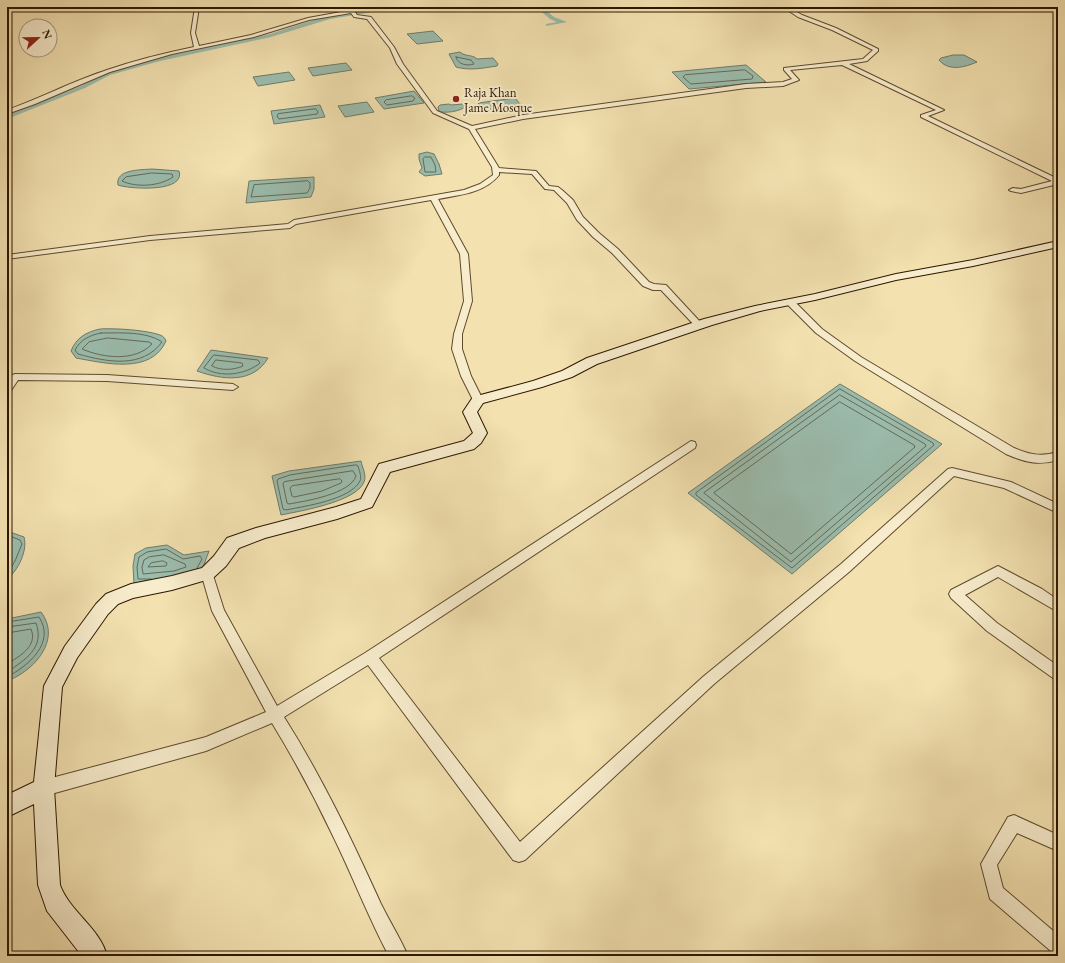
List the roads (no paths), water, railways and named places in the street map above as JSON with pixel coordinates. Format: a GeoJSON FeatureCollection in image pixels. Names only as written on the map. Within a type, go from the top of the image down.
{"type":"FeatureCollection","features":[{"type":"Feature","properties":{"kind":"street"},"geometry":{"type":"LineString","coordinates":[[197,7],[192,27],[192,35],[198,48]]}},
{"type":"Feature","properties":{"kind":"street"},"geometry":{"type":"LineString","coordinates":[[7,112],[33,103],[108,71],[171,54],[263,33],[308,19],[354,12],[369,18],[392,48],[400,64],[436,112],[472,128],[523,117],[746,86],[783,84],[796,80],[786,69],[865,60],[876,50],[834,29],[800,16],[785,7]]}},
{"type":"Feature","properties":{"kind":"street"},"geometry":{"type":"LineString","coordinates":[[1053,7],[1058,9]]}},
{"type":"Feature","properties":{"kind":"street"},"geometry":{"type":"LineString","coordinates":[[843,63],[941,110],[923,116],[1058,182]]}},
{"type":"Feature","properties":{"kind":"street"},"geometry":{"type":"LineString","coordinates":[[7,257],[150,238],[290,226],[294,222],[465,192],[491,180],[496,175],[495,170],[472,128]]}},
{"type":"Feature","properties":{"kind":"street"},"geometry":{"type":"LineString","coordinates":[[495,170],[534,172],[547,188],[556,188],[560,191],[570,202],[580,218],[596,235],[615,251],[646,284],[653,287],[663,287],[700,326]]}},
{"type":"Feature","properties":{"kind":"street"},"geometry":{"type":"LineString","coordinates":[[1013,190],[1021,191],[1058,182]]}},
{"type":"Feature","properties":{"kind":"street"},"geometry":{"type":"LineString","coordinates":[[433,197],[464,254],[468,301],[458,334],[457,349],[466,376],[478,400]]}},
{"type":"Feature","properties":{"kind":"street"},"geometry":{"type":"LineString","coordinates":[[95,956],[94,952],[55,903],[49,885],[44,788],[53,686],[71,652],[102,609],[112,599],[131,590],[172,583],[207,573],[220,561],[233,543],[262,532],[337,513],[367,502],[384,468],[469,445],[476,439],[480,433],[470,412],[478,400],[567,374],[592,360],[661,336],[759,308],[896,277],[973,263],[1058,244]]}},
{"type":"Feature","properties":{"kind":"street"},"geometry":{"type":"LineString","coordinates":[[790,302],[819,331],[858,359],[1010,451],[1031,461],[1048,460],[1058,456]]}},
{"type":"Feature","properties":{"kind":"street"},"geometry":{"type":"LineString","coordinates":[[7,390],[15,377],[107,378],[233,387]]}},
{"type":"Feature","properties":{"kind":"street"},"geometry":{"type":"LineString","coordinates":[[7,806],[44,788],[206,744],[275,715],[370,657],[691,445]]}},
{"type":"Feature","properties":{"kind":"street"},"geometry":{"type":"LineString","coordinates":[[370,657],[519,854],[709,680],[845,568],[952,472],[1007,484],[1058,508]]}},
{"type":"Feature","properties":{"kind":"street"},"geometry":{"type":"LineString","coordinates":[[1058,607],[1038,593],[998,571],[955,594],[992,627],[1058,674]]}},
{"type":"Feature","properties":{"kind":"street"},"geometry":{"type":"LineString","coordinates":[[207,573],[218,611],[275,715],[300,756],[338,828],[385,931],[399,956]]}},
{"type":"Feature","properties":{"kind":"street"},"geometry":{"type":"LineString","coordinates":[[1058,843],[1014,823],[989,864],[996,893],[1058,946]]}},
{"type":"Feature","properties":{"kind":"water"},"geometry":{"type":"Polygon","coordinates":[[[433,31],[443,41],[417,44],[407,34],[433,31]]]}},
{"type":"Feature","properties":{"kind":"water"},"geometry":{"type":"Polygon","coordinates":[[[460,52],[473,56],[477,59],[493,58],[498,64],[497,66],[476,69],[456,67],[449,54],[460,52]]]}},
{"type":"Feature","properties":{"kind":"water"},"geometry":{"type":"Polygon","coordinates":[[[953,55],[964,55],[977,62],[962,67],[952,67],[943,64],[939,60],[941,58],[953,55]]]}},
{"type":"Feature","properties":{"kind":"water"},"geometry":{"type":"Polygon","coordinates":[[[346,63],[352,70],[313,76],[308,68],[346,63]]]}},
{"type":"Feature","properties":{"kind":"water"},"geometry":{"type":"Polygon","coordinates":[[[746,65],[766,82],[689,89],[672,72],[746,65]]]}},
{"type":"Feature","properties":{"kind":"water"},"geometry":{"type":"Polygon","coordinates":[[[289,72],[295,80],[258,86],[253,77],[289,72]]]}},
{"type":"Feature","properties":{"kind":"water"},"geometry":{"type":"Polygon","coordinates":[[[414,91],[424,103],[384,109],[375,98],[414,91]]]}},
{"type":"Feature","properties":{"kind":"water"},"geometry":{"type":"Polygon","coordinates":[[[515,98],[521,105],[484,110],[478,103],[515,98]]]}},
{"type":"Feature","properties":{"kind":"water"},"geometry":{"type":"Polygon","coordinates":[[[367,102],[374,112],[345,117],[338,106],[367,102]]]}},
{"type":"Feature","properties":{"kind":"water"},"geometry":{"type":"Polygon","coordinates":[[[463,104],[465,107],[452,112],[439,111],[438,107],[440,105],[463,104]]]}},
{"type":"Feature","properties":{"kind":"water"},"geometry":{"type":"Polygon","coordinates":[[[320,105],[325,117],[274,124],[271,111],[320,105]]]}},
{"type":"Feature","properties":{"kind":"water"},"geometry":{"type":"Polygon","coordinates":[[[427,152],[434,154],[442,174],[425,176],[419,172],[422,168],[419,154],[427,152]]]}},
{"type":"Feature","properties":{"kind":"water"},"geometry":{"type":"Polygon","coordinates":[[[152,169],[179,171],[179,178],[174,183],[155,188],[133,188],[118,185],[120,176],[125,173],[136,170],[152,169]]]}},
{"type":"Feature","properties":{"kind":"water"},"geometry":{"type":"Polygon","coordinates":[[[314,177],[314,189],[311,197],[246,203],[249,181],[314,177]]]}},
{"type":"Feature","properties":{"kind":"water"},"geometry":{"type":"Polygon","coordinates":[[[100,329],[122,329],[154,333],[161,335],[166,341],[159,352],[150,359],[138,363],[113,364],[76,358],[71,351],[76,342],[82,336],[100,329]]]}},
{"type":"Feature","properties":{"kind":"water"},"geometry":{"type":"Polygon","coordinates":[[[211,350],[268,358],[262,366],[246,376],[226,378],[197,371],[211,350]]]}},
{"type":"Feature","properties":{"kind":"water"},"geometry":{"type":"Polygon","coordinates":[[[840,384],[942,444],[792,574],[688,493],[840,384]]]}},
{"type":"Feature","properties":{"kind":"water"},"geometry":{"type":"Polygon","coordinates":[[[361,461],[365,479],[359,489],[350,495],[327,504],[281,515],[272,476],[289,471],[361,461]]]}},
{"type":"Feature","properties":{"kind":"water"},"geometry":{"type":"Polygon","coordinates":[[[7,531],[24,537],[25,548],[18,566],[7,579],[7,531]]]}},
{"type":"Feature","properties":{"kind":"water"},"geometry":{"type":"Polygon","coordinates":[[[167,545],[184,555],[209,551],[202,570],[134,585],[133,566],[135,554],[146,548],[167,545]]]}},
{"type":"Feature","properties":{"kind":"water"},"geometry":{"type":"Polygon","coordinates":[[[41,612],[47,623],[47,644],[42,653],[27,670],[7,681],[7,619],[41,612]]]}},
{"type":"Feature","properties":{"kind":"waterway"},"geometry":{"type":"LineString","coordinates":[[7,117],[83,87],[108,74],[159,59],[271,35],[329,17],[401,7]]}},
{"type":"Feature","properties":{"kind":"waterway"},"geometry":{"type":"LineString","coordinates":[[539,7],[552,18],[564,22],[548,25]]}},
{"type":"Feature","properties":{"kind":"place","name":"Raja Khan Jame Mosque"},"geometry":{"type":"Point","coordinates":[456,99]}}]}
